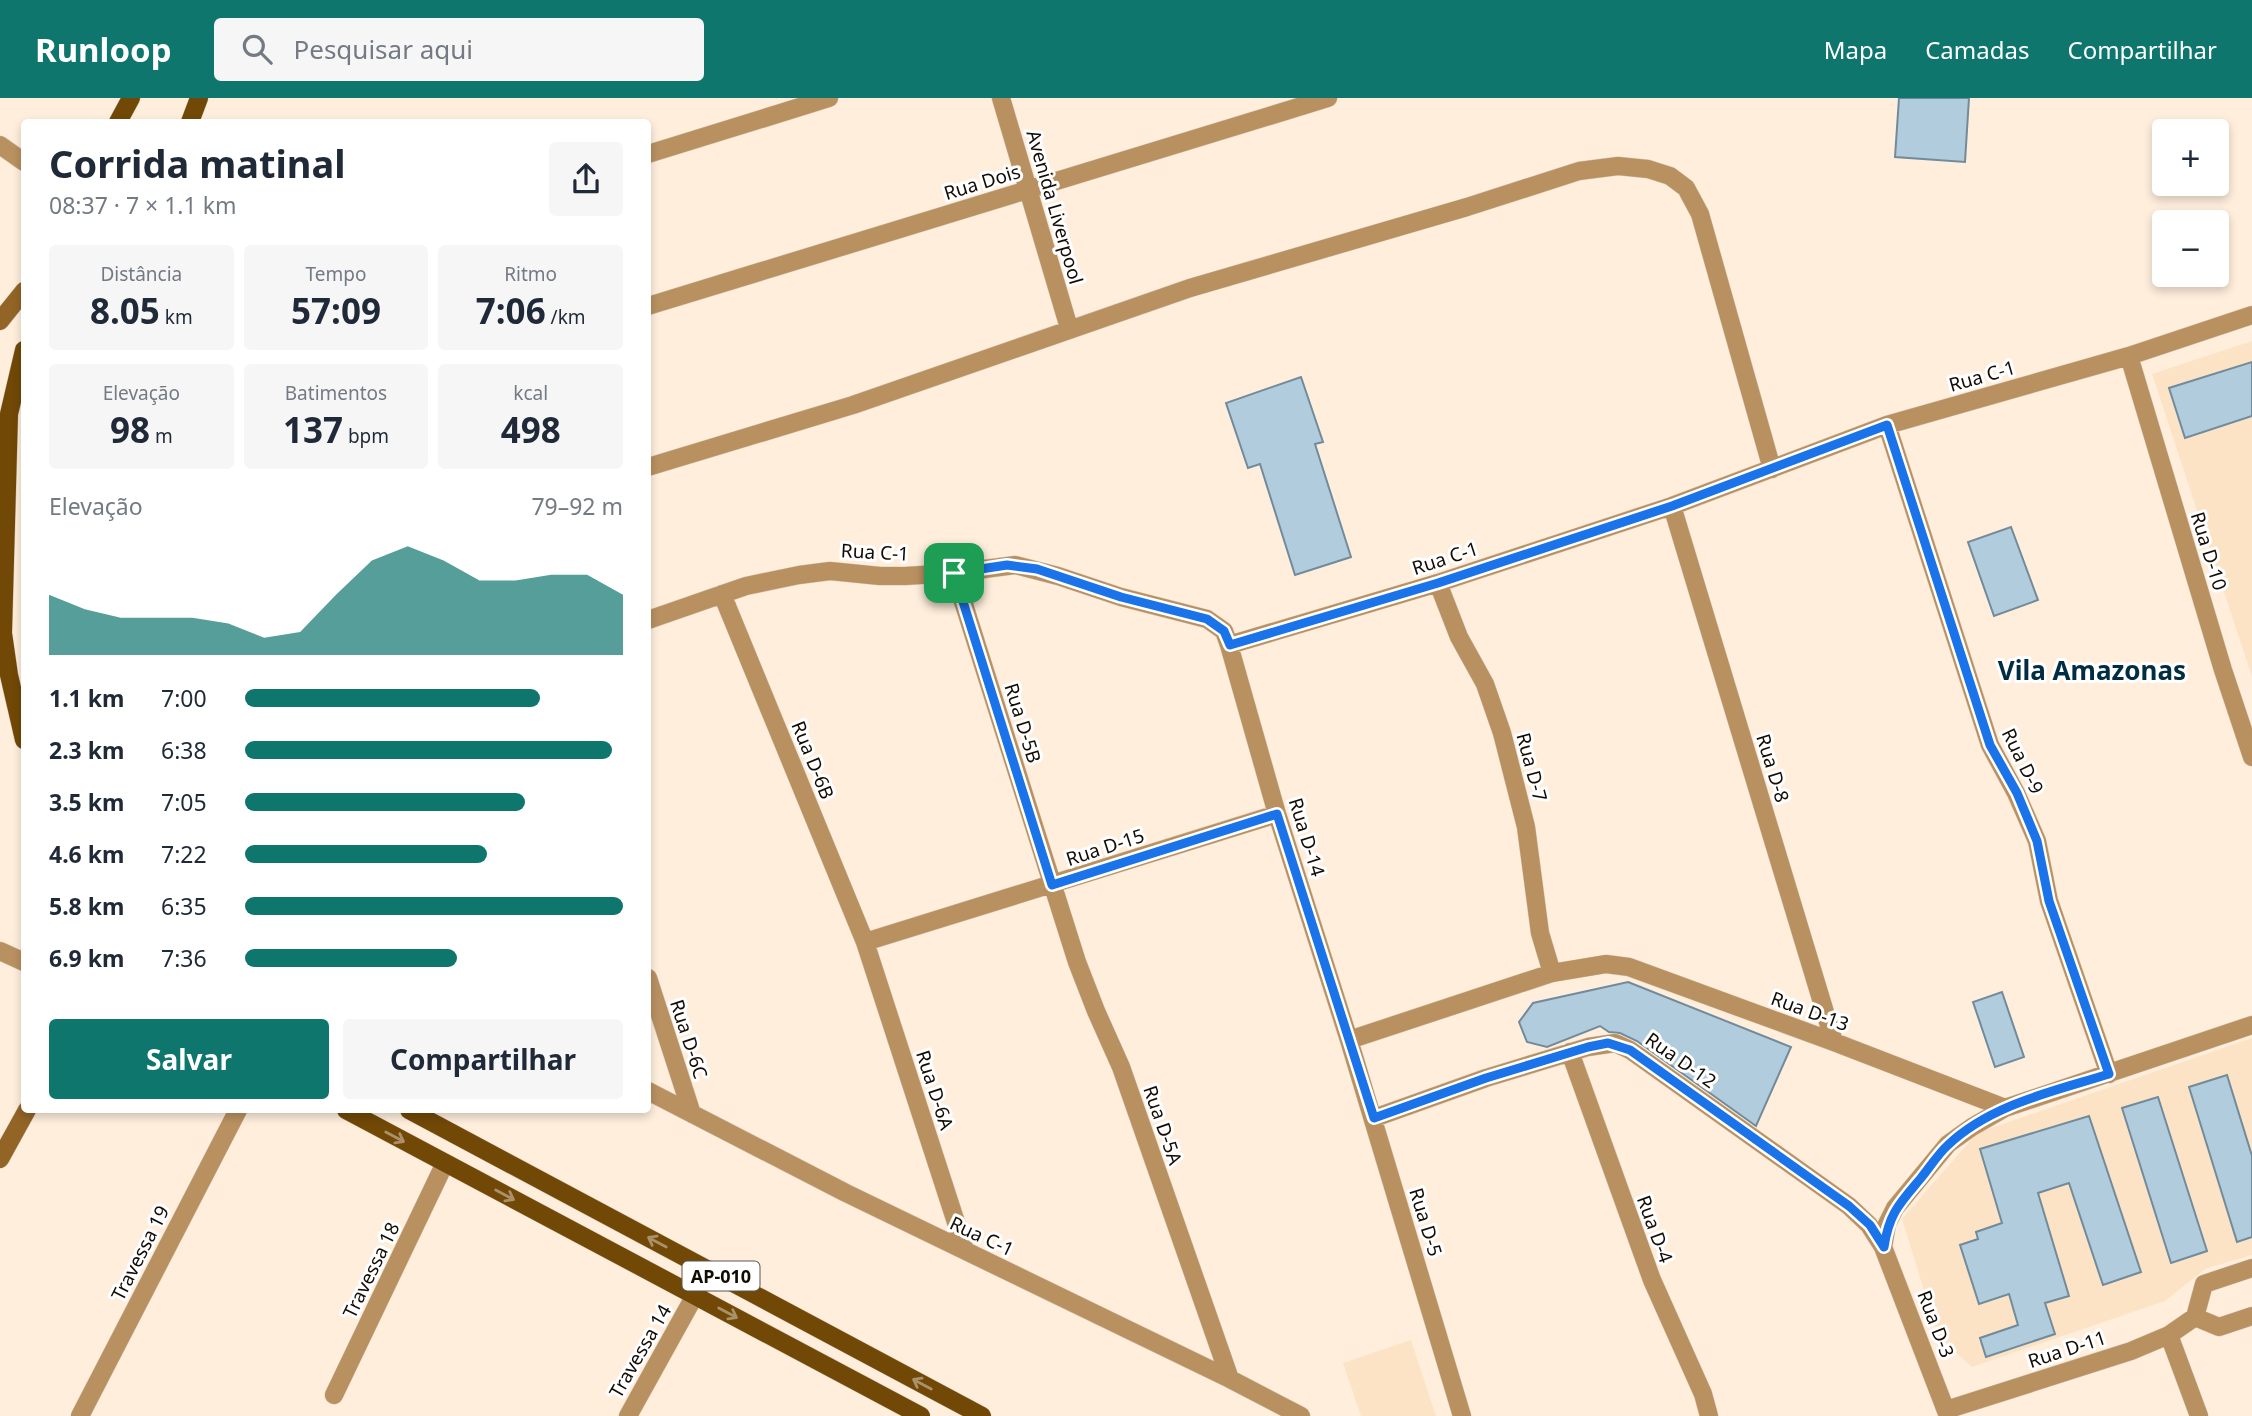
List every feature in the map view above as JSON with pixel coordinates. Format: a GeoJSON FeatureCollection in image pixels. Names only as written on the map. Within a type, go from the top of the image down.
{"type":"FeatureCollection","features":[{"type":"Feature","properties":{"kind":"main road"},"geometry":{"type":"LineString","coordinates":[[120,119],[131,98]]}},
{"type":"Feature","properties":{"kind":"main road"},"geometry":{"type":"LineString","coordinates":[[191,119],[199,98]]}},
{"type":"Feature","properties":{"kind":"main road"},"geometry":{"type":"LineString","coordinates":[[21,363],[9,414],[3,633],[21,727]]}},
{"type":"Feature","properties":{"kind":"main road","name":"AP-010"},"geometry":{"type":"LineString","coordinates":[[357,1113],[445,1163],[921,1416]]}},
{"type":"Feature","properties":{"kind":"main road","name":"AP-010"},"geometry":{"type":"LineString","coordinates":[[415,1113],[982,1416]]}},
{"type":"Feature","properties":{"kind":"street"},"geometry":{"type":"LineString","coordinates":[[651,153],[830,98]]}},
{"type":"Feature","properties":{"kind":"street","name":"Avenida Liverpool"},"geometry":{"type":"LineString","coordinates":[[1001,98],[1069,328]]}},
{"type":"Feature","properties":{"kind":"street","name":"Rua Dois"},"geometry":{"type":"LineString","coordinates":[[651,305],[1328,98]]}},
{"type":"Feature","properties":{"kind":"street"},"geometry":{"type":"LineString","coordinates":[[0,145],[21,160]]}},
{"type":"Feature","properties":{"kind":"street"},"geometry":{"type":"LineString","coordinates":[[651,466],[853,405],[1190,288],[1579,171],[1618,166],[1648,169],[1670,176],[1686,188],[1700,214],[1772,469]]}},
{"type":"Feature","properties":{"kind":"street"},"geometry":{"type":"LineString","coordinates":[[0,321],[21,295]]}},
{"type":"Feature","properties":{"kind":"street","name":"Rua C-1"},"geometry":{"type":"LineString","coordinates":[[651,619],[762,581],[817,572],[880,576],[954,573],[1007,565],[1037,569],[1121,597],[1207,619],[1224,631],[1230,645],[1438,583],[1672,506],[1887,425],[2129,356],[2252,316]]}},
{"type":"Feature","properties":{"kind":"street","name":"Rua D-10"},"geometry":{"type":"LineString","coordinates":[[2129,356],[2219,657],[2252,757]]}},
{"type":"Feature","properties":{"kind":"street","name":"Rua D-9"},"geometry":{"type":"LineString","coordinates":[[1887,425],[1990,745],[2017,793],[2037,841],[2049,901],[2109,1074]]}},
{"type":"Feature","properties":{"kind":"street","name":"Rua D-8"},"geometry":{"type":"LineString","coordinates":[[1672,506],[1833,1042]]}},
{"type":"Feature","properties":{"kind":"street","name":"Rua D-5B"},"geometry":{"type":"LineString","coordinates":[[954,573],[1052,885]]}},
{"type":"Feature","properties":{"kind":"street","name":"Rua D-7"},"geometry":{"type":"LineString","coordinates":[[1438,583],[1459,637],[1485,684],[1502,733],[1526,827],[1540,933],[1552,973]]}},
{"type":"Feature","properties":{"kind":"street","name":"Rua D-6B"},"geometry":{"type":"LineString","coordinates":[[722,594],[865,942]]}},
{"type":"Feature","properties":{"kind":"street","name":"Rua D-14"},"geometry":{"type":"LineString","coordinates":[[1230,645],[1277,814],[1349,1040]]}},
{"type":"Feature","properties":{"kind":"street","name":"Rua D-15"},"geometry":{"type":"LineString","coordinates":[[865,942],[1277,814]]}},
{"type":"Feature","properties":{"kind":"street","name":"Rua D-5A"},"geometry":{"type":"LineString","coordinates":[[1052,885],[1087,990],[1121,1067],[1230,1380]]}},
{"type":"Feature","properties":{"kind":"street","name":"Rua D-6A"},"geometry":{"type":"LineString","coordinates":[[865,942],[965,1250]]}},
{"type":"Feature","properties":{"kind":"street"},"geometry":{"type":"LineString","coordinates":[[0,951],[21,961]]}},
{"type":"Feature","properties":{"kind":"street","name":"Rua D-13"},"geometry":{"type":"LineString","coordinates":[[1349,1040],[1552,973],[1606,964],[1629,967],[2005,1108]]}},
{"type":"Feature","properties":{"kind":"street","name":"Rua D-6C"},"geometry":{"type":"LineString","coordinates":[[651,987],[692,1114]]}},
{"type":"Feature","properties":{"kind":"street"},"geometry":{"type":"LineString","coordinates":[[1884,1247],[1887,1224],[1895,1208],[1948,1144],[1972,1127],[2005,1108],[2252,1025]]}},
{"type":"Feature","properties":{"kind":"street","name":"Rua D-5"},"geometry":{"type":"LineString","coordinates":[[1349,1040],[1462,1416]]}},
{"type":"Feature","properties":{"kind":"street","name":"Rua D-12"},"geometry":{"type":"LineString","coordinates":[[1374,1118],[1486,1078],[1608,1043],[1630,1050],[1849,1206],[1870,1225],[1884,1247]]}},
{"type":"Feature","properties":{"kind":"street","name":"Rua D-4"},"geometry":{"type":"LineString","coordinates":[[1570,1052],[1652,1280],[1690,1363],[1709,1416]]}},
{"type":"Feature","properties":{"kind":"street","name":"Rua C-1"},"geometry":{"type":"LineString","coordinates":[[651,1093],[846,1194],[1301,1416]]}},
{"type":"Feature","properties":{"kind":"street"},"geometry":{"type":"LineString","coordinates":[[0,1159],[25,1113]]}},
{"type":"Feature","properties":{"kind":"street","name":"Travessa 19"},"geometry":{"type":"LineString","coordinates":[[80,1416],[236,1113]]}},
{"type":"Feature","properties":{"kind":"street","name":"Travessa 18"},"geometry":{"type":"LineString","coordinates":[[334,1395],[445,1163]]}},
{"type":"Feature","properties":{"kind":"street","name":"Rua D-3"},"geometry":{"type":"LineString","coordinates":[[1884,1247],[1947,1413]]}},
{"type":"Feature","properties":{"kind":"street"},"geometry":{"type":"LineString","coordinates":[[2252,1268],[2204,1284],[2195,1317],[2219,1327],[2252,1316]]}},
{"type":"Feature","properties":{"kind":"street","name":"Travessa 14"},"geometry":{"type":"LineString","coordinates":[[628,1416],[709,1270]]}},
{"type":"Feature","properties":{"kind":"street","name":"Rua D-11"},"geometry":{"type":"LineString","coordinates":[[1947,1413],[2131,1351],[2169,1335],[2195,1317]]}},
{"type":"Feature","properties":{"kind":"street"},"geometry":{"type":"LineString","coordinates":[[2169,1335],[2199,1416]]}},
{"type":"Feature","properties":{"kind":"shaded area"},"geometry":{"type":"Polygon","coordinates":[[[2252,341],[2252,677],[2152,374],[2252,341]]]}},
{"type":"Feature","properties":{"kind":"shaded area"},"geometry":{"type":"Polygon","coordinates":[[[2252,1038],[2252,1255],[2205,1269],[2165,1301],[1972,1367],[1938,1336],[1902,1219],[1977,1133],[2252,1038]]]}},
{"type":"Feature","properties":{"kind":"shaded area"},"geometry":{"type":"Polygon","coordinates":[[[1411,1340],[1436,1416],[1361,1416],[1343,1363],[1411,1340]]]}},
{"type":"Feature","properties":{"kind":"building"},"geometry":{"type":"Polygon","coordinates":[[[1899,98],[1969,98],[1965,162],[1895,157],[1899,98]]]}},
{"type":"Feature","properties":{"kind":"building"},"geometry":{"type":"Polygon","coordinates":[[[2252,362],[2252,416],[2185,438],[2169,388],[2252,362]]]}},
{"type":"Feature","properties":{"kind":"building"},"geometry":{"type":"Polygon","coordinates":[[[1301,377],[1323,442],[1315,444],[1351,557],[1295,575],[1260,464],[1248,468],[1226,403],[1301,377]]]}},
{"type":"Feature","properties":{"kind":"building"},"geometry":{"type":"Polygon","coordinates":[[[2011,527],[2038,600],[1994,616],[1968,542],[2011,527]]]}},
{"type":"Feature","properties":{"kind":"building"},"geometry":{"type":"Polygon","coordinates":[[[1628,982],[1791,1047],[1756,1126],[1637,1041],[1620,1033],[1609,1032],[1600,1026],[1547,1047],[1527,1042],[1519,1022],[1533,1003],[1628,982]]]}},
{"type":"Feature","properties":{"kind":"building"},"geometry":{"type":"Polygon","coordinates":[[[2002,992],[2024,1057],[1995,1067],[1973,1002],[2002,992]]]}},
{"type":"Feature","properties":{"kind":"building"},"geometry":{"type":"Polygon","coordinates":[[[2227,1075],[2252,1156],[2252,1237],[2237,1242],[2189,1087],[2227,1075]]]}},
{"type":"Feature","properties":{"kind":"building"},"geometry":{"type":"Polygon","coordinates":[[[2158,1097],[2207,1251],[2171,1263],[2122,1108],[2158,1097]]]}},
{"type":"Feature","properties":{"kind":"building"},"geometry":{"type":"Polygon","coordinates":[[[2089,1116],[2141,1272],[2103,1285],[2069,1183],[2038,1193],[2069,1296],[2045,1303],[2055,1334],[1986,1357],[1980,1338],[2018,1325],[2009,1294],[1979,1304],[1960,1245],[1978,1239],[1976,1232],[2002,1223],[1980,1149],[2089,1116]]]}},
{"type":"Feature","properties":{"kind":"district","name":"Vila Amazonas"},"geometry":{"type":"Point","coordinates":[2092,670]}},
{"type":"Feature","properties":{"kind":"route"},"geometry":{"type":"LineString","coordinates":[[1887,425],[1990,745],[2017,793],[2037,841],[2049,901],[2109,1074],[2005,1108],[1948,1144],[1895,1208],[1887,1224],[1884,1247],[1870,1225],[1849,1206],[1630,1050],[1615,1043],[1588,1047],[1486,1078],[1374,1118],[1277,814],[1052,885],[954,573],[1007,565],[1037,569],[1121,597],[1195,614],[1217,624],[1224,631],[1230,645],[1438,583],[1672,506],[1887,425]]}}]}
